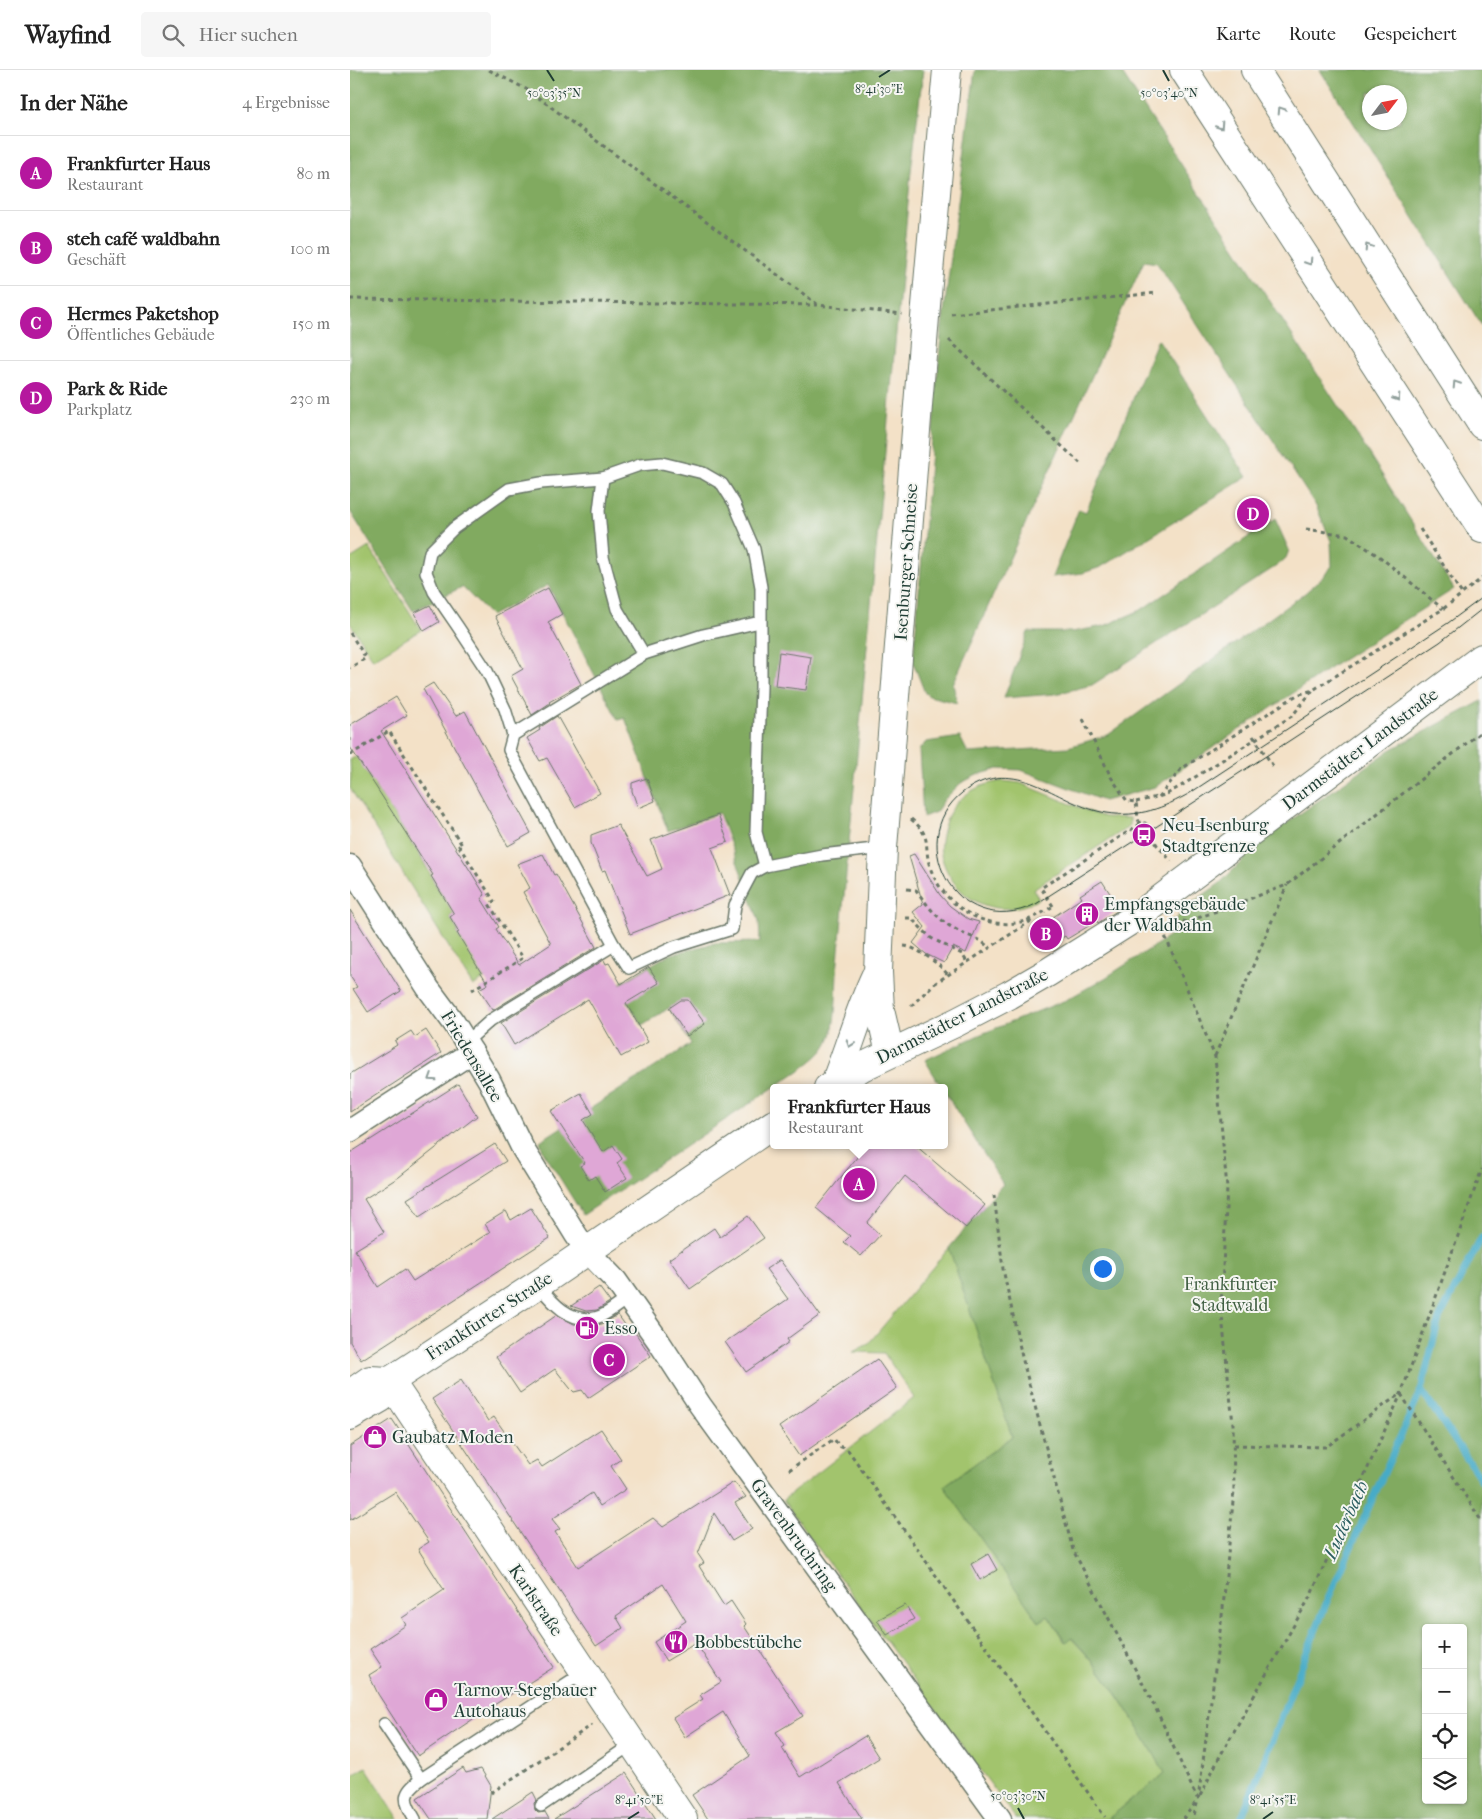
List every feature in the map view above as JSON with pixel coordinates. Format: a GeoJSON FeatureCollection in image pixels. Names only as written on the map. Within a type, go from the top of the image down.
{"type":"FeatureCollection","features":[{"type":"Feature","properties":{"kind":"main road","name":"Isenburger Schneise"},"geometry":{"type":"LineString","coordinates":[[890,1053],[880,1010],[878,972],[883,848],[925,317],[947,70]]}},
{"type":"Feature","properties":{"kind":"main road"},"geometry":{"type":"LineString","coordinates":[[1184,70],[1482,529]]}},
{"type":"Feature","properties":{"kind":"main road"},"geometry":{"type":"LineString","coordinates":[[1255,70],[1482,425]]}},
{"type":"Feature","properties":{"kind":"main road","name":"Darmstädter Landstraße"},"geometry":{"type":"LineString","coordinates":[[834,1084],[890,1053],[964,1019],[1009,995],[1145,912],[1482,658]]}},
{"type":"Feature","properties":{"kind":"main road"},"geometry":{"type":"LineString","coordinates":[[832,1084],[860,1017],[862,1004],[878,972]]}},
{"type":"Feature","properties":{"kind":"main road"},"geometry":{"type":"LineString","coordinates":[[587,1251],[770,1127]]}},
{"type":"Feature","properties":{"kind":"main road","name":"Frankfurter Straße"},"geometry":{"type":"LineString","coordinates":[[350,1416],[381,1398],[390,1381],[587,1251]]}},
{"type":"Feature","properties":{"kind":"main road","name":"Frankfurter Straße"},"geometry":{"type":"LineString","coordinates":[[350,1394],[370,1380],[390,1381]]}},
{"type":"Feature","properties":{"kind":"main road","name":"Karlstraße"},"geometry":{"type":"LineString","coordinates":[[390,1381],[683,1819]]}},
{"type":"Feature","properties":{"kind":"street","name":"Friedensallee"},"geometry":{"type":"LineString","coordinates":[[350,866],[428,988],[468,1045],[489,1080],[523,1149],[587,1251]]}},
{"type":"Feature","properties":{"kind":"street"},"geometry":{"type":"LineString","coordinates":[[350,1131],[468,1045]]}},
{"type":"Feature","properties":{"kind":"street","name":"Gravenbruchring"},"geometry":{"type":"LineString","coordinates":[[587,1251],[610,1273],[700,1404],[1000,1819]]}},
{"type":"Feature","properties":{"kind":"lane"},"geometry":{"type":"LineString","coordinates":[[765,866],[756,832],[761,587],[754,549],[734,503],[722,484],[703,473],[662,463],[640,464],[603,478],[541,483],[509,490],[454,528],[430,552],[426,572],[434,592],[487,672],[505,709],[513,735],[509,750],[614,945],[629,968],[674,946],[732,929],[734,905],[752,874],[765,866],[822,855],[883,848]]}},
{"type":"Feature","properties":{"kind":"lane"},"geometry":{"type":"LineString","coordinates":[[603,478],[598,511],[603,557],[617,609],[644,654]]}},
{"type":"Feature","properties":{"kind":"lane"},"geometry":{"type":"LineString","coordinates":[[513,735],[644,654],[703,635],[760,622]]}},
{"type":"Feature","properties":{"kind":"lane"},"geometry":{"type":"LineString","coordinates":[[468,1045],[473,1036],[491,1020],[614,945]]}},
{"type":"Feature","properties":{"kind":"lane"},"geometry":{"type":"LineString","coordinates":[[538,1284],[556,1306],[576,1317],[596,1318],[628,1298]]}},
{"type":"Feature","properties":{"kind":"lane"},"geometry":{"type":"LineString","coordinates":[[415,1819],[406,1805],[406,1795],[410,1788],[584,1672]]}},
{"type":"Feature","properties":{"kind":"lane"},"geometry":{"type":"LineString","coordinates":[[384,1724],[421,1779]]}},
{"type":"Feature","properties":{"kind":"lane"},"geometry":{"type":"LineString","coordinates":[[541,1806],[632,1744]]}},
{"type":"Feature","properties":{"kind":"path"},"geometry":{"type":"LineString","coordinates":[[489,70],[528,90],[817,305]]}},
{"type":"Feature","properties":{"kind":"path"},"geometry":{"type":"LineString","coordinates":[[350,299],[817,305],[925,317],[1156,293]]}},
{"type":"Feature","properties":{"kind":"path"},"geometry":{"type":"LineString","coordinates":[[925,317],[1081,464]]}},
{"type":"Feature","properties":{"kind":"path"},"geometry":{"type":"LineString","coordinates":[[1306,529],[1347,535],[1380,556],[1443,610]]}},
{"type":"Feature","properties":{"kind":"path"},"geometry":{"type":"LineString","coordinates":[[1420,529],[1462,594]]}},
{"type":"Feature","properties":{"kind":"path"},"geometry":{"type":"LineString","coordinates":[[1159,797],[1181,769],[1297,695],[1313,690],[1443,610],[1482,578]]}},
{"type":"Feature","properties":{"kind":"path"},"geometry":{"type":"LineString","coordinates":[[350,633],[366,658],[350,668]]}},
{"type":"Feature","properties":{"kind":"path"},"geometry":{"type":"LineString","coordinates":[[1083,719],[1111,777],[1127,801],[1136,802],[1159,797],[1181,786],[1254,737],[1292,716],[1313,690]]}},
{"type":"Feature","properties":{"kind":"path"},"geometry":{"type":"LineString","coordinates":[[350,755],[389,731],[462,844],[459,846],[494,901],[489,904],[523,958],[472,990]]}},
{"type":"Feature","properties":{"kind":"path"},"geometry":{"type":"LineString","coordinates":[[1145,912],[1187,922],[1287,885],[1482,731]]}},
{"type":"Feature","properties":{"kind":"path"},"geometry":{"type":"LineString","coordinates":[[1254,737],[1275,769]]}},
{"type":"Feature","properties":{"kind":"path"},"geometry":{"type":"LineString","coordinates":[[1136,802],[1140,824]]}},
{"type":"Feature","properties":{"kind":"path"},"geometry":{"type":"LineString","coordinates":[[911,820],[925,832],[930,868],[938,886],[951,902],[967,914],[986,921],[1007,923],[1027,920],[1045,912]]}},
{"type":"Feature","properties":{"kind":"path"},"geometry":{"type":"LineString","coordinates":[[911,1006],[934,984],[1054,906],[1041,888],[1140,824],[1145,823],[1157,845],[1171,861]]}},
{"type":"Feature","properties":{"kind":"path"},"geometry":{"type":"LineString","coordinates":[[1214,1057],[1287,885]]}},
{"type":"Feature","properties":{"kind":"path"},"geometry":{"type":"LineString","coordinates":[[907,889],[916,890],[936,915],[954,929],[984,942],[989,948]]}},
{"type":"Feature","properties":{"kind":"path"},"geometry":{"type":"LineString","coordinates":[[1145,912],[1167,940],[1214,1057],[1227,1188],[1221,1306],[1234,1445],[1234,1491],[1224,1598],[1198,1800],[1193,1819]]}},
{"type":"Feature","properties":{"kind":"path"},"geometry":{"type":"LineString","coordinates":[[905,918],[911,918],[931,938],[962,954],[967,962]]}},
{"type":"Feature","properties":{"kind":"path"},"geometry":{"type":"LineString","coordinates":[[903,946],[913,947],[944,968],[948,975]]}},
{"type":"Feature","properties":{"kind":"path"},"geometry":{"type":"LineString","coordinates":[[1183,1819],[1198,1800],[1220,1756],[1312,1595],[1401,1394],[1482,1169]]}},
{"type":"Feature","properties":{"kind":"path"},"geometry":{"type":"LineString","coordinates":[[994,1195],[1003,1269],[1020,1349],[1073,1550],[1156,1709],[1198,1800]]}},
{"type":"Feature","properties":{"kind":"path"},"geometry":{"type":"LineString","coordinates":[[1234,1445],[1326,1447],[1401,1394]]}},
{"type":"Feature","properties":{"kind":"path"},"geometry":{"type":"LineString","coordinates":[[1401,1394],[1482,1522]]}},
{"type":"Feature","properties":{"kind":"path"},"geometry":{"type":"LineString","coordinates":[[789,1470],[834,1439],[839,1446],[848,1450],[1105,1817]]}},
{"type":"Feature","properties":{"kind":"path"},"geometry":{"type":"LineString","coordinates":[[490,1793],[597,1722]]}},
{"type":"Feature","properties":{"kind":"green space"},"geometry":{"type":"Polygon","coordinates":[[[350,70],[923,70],[911,171],[837,972],[836,1008],[831,1036],[817,1057],[803,1068],[779,1084],[770,1084],[770,1090],[583,1215],[543,1151],[540,1141],[691,1044],[669,1008],[642,1025],[617,985],[668,955],[715,943],[760,942],[759,921],[719,813],[668,831],[625,718],[618,720],[548,585],[491,616],[462,587],[413,611],[350,511],[350,70]]]}},
{"type":"Feature","properties":{"kind":"green space"},"geometry":{"type":"Polygon","coordinates":[[[975,70],[1120,70],[1364,446],[1454,589],[1336,664],[1155,787],[1104,801],[1021,770],[998,769],[977,775],[961,783],[944,800],[936,812],[923,817],[919,750],[926,742],[960,737],[968,753],[1068,747],[1108,735],[1305,593],[1332,566],[1331,541],[1316,506],[1157,263],[1144,261],[953,684],[957,703],[929,696],[925,693],[913,662],[941,335],[975,70]]]}},
{"type":"Feature","properties":{"kind":"green space"},"geometry":{"type":"Polygon","coordinates":[[[1320,70],[1482,70],[1482,326],[1320,70]]]}},
{"type":"Feature","properties":{"kind":"green space"},"geometry":{"type":"Polygon","coordinates":[[[1158,339],[1247,477],[1101,567],[1083,573],[1052,577],[1079,509],[1086,512],[1158,339]]]}},
{"type":"Feature","properties":{"kind":"green space"},"geometry":{"type":"Polygon","coordinates":[[[1275,519],[1289,550],[1286,558],[1278,565],[1092,685],[1055,694],[1004,698],[1028,632],[1072,632],[1104,626],[1141,610],[1275,519]]]}},
{"type":"Feature","properties":{"kind":"green space"},"geometry":{"type":"Polygon","coordinates":[[[369,547],[421,630],[373,659],[350,623],[350,559],[369,547]]]}},
{"type":"Feature","properties":{"kind":"green space","name":"Frankfurter Stadtwald"},"geometry":{"type":"Polygon","coordinates":[[[1482,701],[1482,1819],[1108,1819],[1165,1773],[1134,1720],[1099,1669],[1072,1638],[1066,1642],[1048,1616],[1039,1622],[944,1486],[1012,1437],[949,1248],[1003,1184],[948,1097],[948,1084],[940,1084],[925,1060],[979,1035],[1066,1000],[1105,978],[1170,936],[1173,922],[1186,907],[1219,884],[1263,840],[1390,750],[1482,701]]]}},
{"type":"Feature","properties":{"kind":"green space"},"geometry":{"type":"Polygon","coordinates":[[[358,755],[371,780],[373,779],[380,795],[405,832],[407,831],[410,837],[408,838],[413,846],[415,846],[440,892],[456,913],[450,917],[459,932],[457,933],[487,977],[473,986],[350,788],[350,760],[358,755]]]}},
{"type":"Feature","properties":{"kind":"green space"},"geometry":{"type":"Polygon","coordinates":[[[1003,781],[1020,783],[1105,817],[1130,818],[1130,826],[1033,889],[1039,899],[1024,906],[1009,908],[994,907],[980,903],[967,896],[948,873],[941,855],[942,837],[946,820],[964,796],[982,786],[1003,781]]]}},
{"type":"Feature","properties":{"kind":"green space"},"geometry":{"type":"Polygon","coordinates":[[[949,1248],[1012,1437],[944,1486],[1039,1622],[1048,1616],[1065,1642],[1071,1638],[1111,1685],[1165,1773],[1108,1819],[1016,1819],[783,1500],[914,1398],[884,1353],[853,1352],[868,1344],[949,1248]]]}},
{"type":"Feature","properties":{"kind":"green space"},"geometry":{"type":"Polygon","coordinates":[[[366,1767],[399,1819],[350,1819],[350,1777],[366,1767]]]}},
{"type":"Feature","properties":{"kind":"building"},"geometry":{"type":"Polygon","coordinates":[[[548,588],[562,614],[548,622],[581,684],[549,702],[532,715],[511,676],[523,669],[495,616],[548,588]]]}},
{"type":"Feature","properties":{"kind":"building"},"geometry":{"type":"Polygon","coordinates":[[[430,605],[439,622],[424,631],[414,613],[430,605]]]}},
{"type":"Feature","properties":{"kind":"building"},"geometry":{"type":"Polygon","coordinates":[[[779,652],[811,657],[806,690],[775,686],[779,652]]]}},
{"type":"Feature","properties":{"kind":"building"},"geometry":{"type":"Polygon","coordinates":[[[433,683],[456,716],[465,711],[531,833],[508,846],[423,689],[433,683]]]}},
{"type":"Feature","properties":{"kind":"building"},"geometry":{"type":"Polygon","coordinates":[[[396,697],[407,715],[381,731],[485,895],[481,898],[499,927],[496,929],[519,965],[551,944],[523,892],[530,888],[517,864],[543,854],[596,947],[493,1010],[479,989],[488,984],[457,933],[459,932],[450,917],[454,914],[431,876],[433,875],[350,747],[350,725],[396,697]]]}},
{"type":"Feature","properties":{"kind":"building"},"geometry":{"type":"Polygon","coordinates":[[[557,716],[600,793],[575,807],[547,758],[540,761],[527,738],[557,716]]]}},
{"type":"Feature","properties":{"kind":"building"},"geometry":{"type":"Polygon","coordinates":[[[647,778],[655,801],[638,808],[632,791],[632,783],[647,778]]]}},
{"type":"Feature","properties":{"kind":"building"},"geometry":{"type":"Polygon","coordinates":[[[718,815],[728,842],[712,848],[730,895],[630,934],[605,870],[602,871],[591,843],[591,835],[618,825],[647,876],[662,869],[651,840],[718,815]]]}},
{"type":"Feature","properties":{"kind":"building"},"geometry":{"type":"Polygon","coordinates":[[[914,854],[940,895],[950,906],[968,919],[979,922],[966,953],[953,947],[944,963],[926,954],[913,943],[925,927],[913,912],[923,904],[909,856],[914,854]]]}},
{"type":"Feature","properties":{"kind":"building","name":"Empfangsgebäude der Waldbahn"},"geometry":{"type":"Polygon","coordinates":[[[1102,881],[1120,909],[1067,939],[1065,936],[1047,948],[1036,931],[1082,898],[1080,895],[1102,881]]]}},
{"type":"Feature","properties":{"kind":"building"},"geometry":{"type":"Polygon","coordinates":[[[350,910],[401,991],[368,1012],[353,989],[357,987],[350,976],[350,910]]]}},
{"type":"Feature","properties":{"kind":"building"},"geometry":{"type":"Polygon","coordinates":[[[604,960],[606,964],[609,963],[621,984],[649,967],[659,983],[626,1003],[648,1042],[621,1057],[588,999],[514,1045],[501,1023],[604,960]]]}},
{"type":"Feature","properties":{"kind":"building"},"geometry":{"type":"Polygon","coordinates":[[[681,1000],[688,1000],[705,1024],[687,1036],[669,1008],[681,1000]]]}},
{"type":"Feature","properties":{"kind":"building"},"geometry":{"type":"Polygon","coordinates":[[[426,1030],[441,1053],[350,1112],[350,1074],[397,1045],[395,1041],[411,1031],[415,1037],[426,1030]]]}},
{"type":"Feature","properties":{"kind":"building"},"geometry":{"type":"Polygon","coordinates":[[[458,1084],[477,1116],[399,1177],[364,1199],[384,1232],[355,1250],[378,1287],[405,1269],[413,1281],[490,1232],[485,1224],[506,1211],[511,1220],[531,1208],[550,1238],[361,1360],[350,1342],[350,1153],[458,1084]]]}},
{"type":"Feature","properties":{"kind":"building"},"geometry":{"type":"Polygon","coordinates":[[[581,1093],[593,1114],[583,1120],[603,1152],[613,1145],[622,1159],[617,1163],[627,1178],[605,1192],[595,1176],[589,1180],[580,1166],[585,1163],[551,1111],[581,1093]]]}},
{"type":"Feature","properties":{"kind":"building"},"geometry":{"type":"Polygon","coordinates":[[[495,1144],[506,1161],[419,1217],[407,1199],[495,1144]]]}},
{"type":"Feature","properties":{"kind":"building"},"geometry":{"type":"Polygon","coordinates":[[[864,1149],[920,1149],[985,1205],[966,1228],[905,1176],[867,1223],[880,1235],[861,1256],[844,1242],[850,1236],[816,1208],[864,1149]]]}},
{"type":"Feature","properties":{"kind":"building"},"geometry":{"type":"Polygon","coordinates":[[[748,1216],[764,1238],[690,1289],[669,1259],[714,1228],[720,1237],[748,1216]]]}},
{"type":"Feature","properties":{"kind":"building"},"geometry":{"type":"Polygon","coordinates":[[[780,1260],[820,1315],[787,1339],[789,1342],[746,1372],[725,1342],[788,1299],[766,1269],[780,1260]]]}},
{"type":"Feature","properties":{"kind":"building"},"geometry":{"type":"Polygon","coordinates":[[[599,1287],[610,1302],[597,1310],[586,1311],[571,1306],[599,1287]]]}},
{"type":"Feature","properties":{"kind":"building"},"geometry":{"type":"Polygon","coordinates":[[[557,1315],[574,1324],[586,1326],[602,1324],[618,1315],[631,1333],[634,1331],[651,1356],[588,1398],[582,1390],[574,1392],[555,1369],[520,1393],[496,1357],[557,1315]]]}},
{"type":"Feature","properties":{"kind":"building"},"geometry":{"type":"Polygon","coordinates":[[[877,1359],[897,1388],[799,1456],[779,1427],[877,1359]]]}},
{"type":"Feature","properties":{"kind":"building"},"geometry":{"type":"Polygon","coordinates":[[[461,1380],[488,1421],[494,1417],[528,1465],[537,1460],[542,1467],[601,1429],[621,1459],[611,1466],[626,1489],[600,1506],[592,1493],[552,1519],[560,1529],[555,1532],[578,1567],[653,1518],[663,1527],[734,1482],[746,1497],[735,1503],[752,1529],[732,1541],[714,1513],[698,1554],[704,1563],[699,1566],[724,1606],[731,1601],[746,1624],[744,1626],[803,1716],[776,1732],[785,1746],[782,1748],[800,1777],[865,1736],[879,1758],[839,1783],[862,1819],[708,1819],[692,1795],[750,1756],[723,1712],[685,1737],[673,1718],[703,1699],[700,1695],[721,1682],[696,1643],[666,1661],[654,1642],[686,1621],[663,1584],[616,1616],[623,1628],[596,1646],[432,1399],[461,1380]]]}},
{"type":"Feature","properties":{"kind":"building"},"geometry":{"type":"Polygon","coordinates":[[[392,1419],[554,1667],[418,1756],[378,1694],[369,1675],[382,1667],[370,1649],[406,1625],[402,1618],[444,1590],[418,1549],[429,1542],[395,1492],[350,1520],[350,1446],[392,1419]]]}},
{"type":"Feature","properties":{"kind":"building"},"geometry":{"type":"Polygon","coordinates":[[[988,1554],[997,1570],[980,1580],[971,1564],[988,1554]]]}},
{"type":"Feature","properties":{"kind":"building"},"geometry":{"type":"Polygon","coordinates":[[[905,1605],[914,1619],[887,1635],[877,1620],[905,1605]]]}},
{"type":"Feature","properties":{"kind":"building"},"geometry":{"type":"Polygon","coordinates":[[[463,1768],[466,1773],[481,1769],[491,1786],[487,1819],[431,1819],[417,1798],[463,1768]]]}},
{"type":"Feature","properties":{"kind":"building"},"geometry":{"type":"Polygon","coordinates":[[[626,1773],[656,1819],[554,1819],[626,1773]]]}},
{"type":"Feature","properties":{"kind":"building"},"geometry":{"type":"Polygon","coordinates":[[[533,1792],[537,1800],[534,1803],[535,1810],[538,1813],[545,1812],[549,1819],[492,1819],[533,1792]]]}},
{"type":"Feature","properties":{"kind":"waterway","name":"Luderbach"},"geometry":{"type":"LineString","coordinates":[[1241,1819],[1328,1599],[1421,1390],[1439,1319],[1482,1237]]}},
{"type":"Feature","properties":{"kind":"waterway"},"geometry":{"type":"LineString","coordinates":[[1421,1390],[1482,1481]]}},
{"type":"Feature","properties":{"kind":"tram line"},"geometry":{"type":"LineString","coordinates":[[1482,598],[1448,623],[1190,793],[1160,807],[1140,813],[1107,813],[1089,809],[1023,780],[1006,777],[988,780],[969,788],[948,807],[938,830],[938,855],[946,878],[960,896],[981,909],[1007,912],[1036,904],[1440,642],[1482,609]]}},
{"type":"Feature","properties":{"kind":"place","name":"Park & Ride"},"geometry":{"type":"Point","coordinates":[1253,514]}},
{"type":"Feature","properties":{"kind":"place","name":"Neu-Isenburg Stadtgrenze"},"geometry":{"type":"Point","coordinates":[1144,835]}},
{"type":"Feature","properties":{"kind":"place","name":"Empfangsgebäude der Waldbahn"},"geometry":{"type":"Point","coordinates":[1087,914]}},
{"type":"Feature","properties":{"kind":"place","name":"steh café waldbahn"},"geometry":{"type":"Point","coordinates":[1046,934]}},
{"type":"Feature","properties":{"kind":"place","name":"Frankfurter Haus"},"geometry":{"type":"Point","coordinates":[859,1184]}},
{"type":"Feature","properties":{"kind":"place","name":"Esso"},"geometry":{"type":"Point","coordinates":[587,1328]}},
{"type":"Feature","properties":{"kind":"place","name":"Hermes Paketshop"},"geometry":{"type":"Point","coordinates":[609,1360]}},
{"type":"Feature","properties":{"kind":"place","name":"Gaubatz Moden"},"geometry":{"type":"Point","coordinates":[375,1437]}},
{"type":"Feature","properties":{"kind":"place","name":"Bobbestübche"},"geometry":{"type":"Point","coordinates":[676,1642]}},
{"type":"Feature","properties":{"kind":"place","name":"Tarnow-Stegbauer Autohaus"},"geometry":{"type":"Point","coordinates":[436,1700]}}]}
